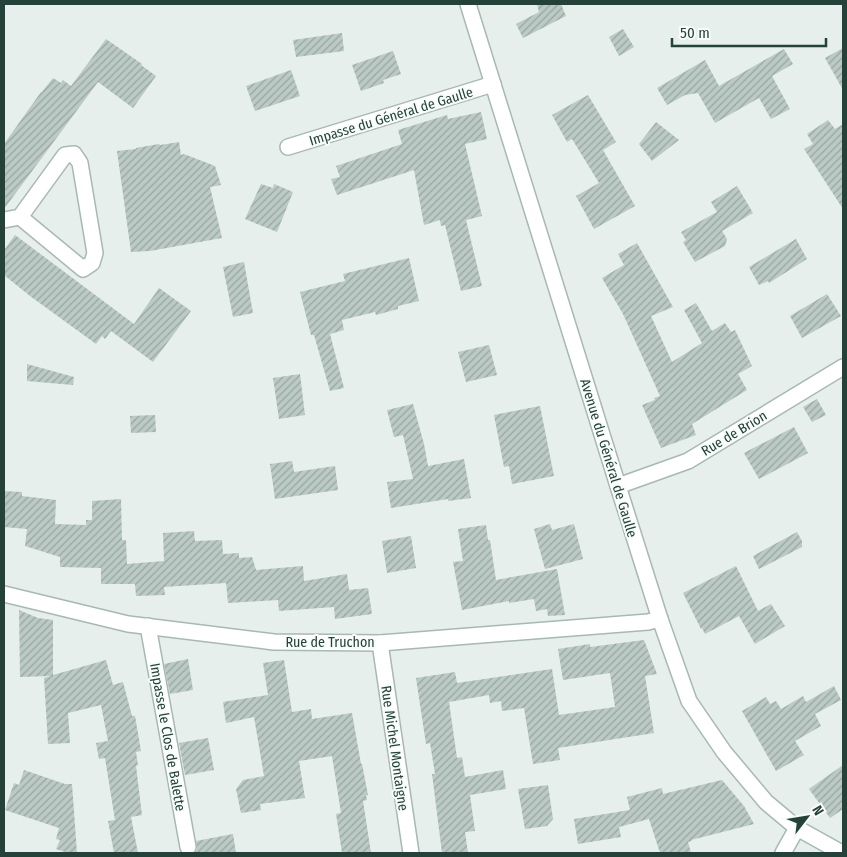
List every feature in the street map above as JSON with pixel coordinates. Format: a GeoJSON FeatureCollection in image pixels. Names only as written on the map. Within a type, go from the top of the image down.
{"type":"FeatureCollection","features":[{"type":"Feature","properties":{"kind":"street","name":"Avenue du Général de Gaulle"},"geometry":{"type":"LineString","coordinates":[[468,4],[660,619],[689,701],[724,752],[766,802],[797,828],[842,853]]}},
{"type":"Feature","properties":{"kind":"street","name":"Impasse du Général de Gaulle"},"geometry":{"type":"LineString","coordinates":[[288,147],[493,84]]}},
{"type":"Feature","properties":{"kind":"street"},"geometry":{"type":"LineString","coordinates":[[4,220],[20,217],[65,155],[74,154],[80,164],[95,253],[92,263],[83,269],[20,217]]}},
{"type":"Feature","properties":{"kind":"street","name":"Rue de Brion"},"geometry":{"type":"LineString","coordinates":[[618,486],[688,461],[843,367]]}},
{"type":"Feature","properties":{"kind":"street","name":"Rue de Truchon"},"geometry":{"type":"LineString","coordinates":[[4,594],[128,624],[274,642],[380,642],[648,622],[660,619]]}},
{"type":"Feature","properties":{"kind":"street","name":"Impasse le Clos de Balette"},"geometry":{"type":"LineString","coordinates":[[148,626],[188,847]]}},
{"type":"Feature","properties":{"kind":"street","name":"Rue Michel Montaigne"},"geometry":{"type":"LineString","coordinates":[[380,642],[411,853]]}},
{"type":"Feature","properties":{"kind":"street"},"geometry":{"type":"LineString","coordinates":[[783,853],[797,828]]}},
{"type":"Feature","properties":{"kind":"building"},"geometry":{"type":"Polygon","coordinates":[[[537,4],[561,4],[566,16],[523,38],[516,24],[539,12],[537,4]]]}},
{"type":"Feature","properties":{"kind":"building"},"geometry":{"type":"Polygon","coordinates":[[[623,29],[634,47],[619,56],[609,37],[623,29]]]}},
{"type":"Feature","properties":{"kind":"building"},"geometry":{"type":"Polygon","coordinates":[[[342,33],[344,51],[296,57],[293,40],[342,33]]]}},
{"type":"Feature","properties":{"kind":"building"},"geometry":{"type":"Polygon","coordinates":[[[106,39],[156,76],[133,108],[98,82],[4,209],[4,144],[53,78],[61,83],[63,80],[71,86],[106,39]]]}},
{"type":"Feature","properties":{"kind":"building"},"geometry":{"type":"Polygon","coordinates":[[[843,48],[843,90],[825,58],[843,48]]]}},
{"type":"Feature","properties":{"kind":"building"},"geometry":{"type":"Polygon","coordinates":[[[784,49],[793,64],[772,76],[790,109],[771,119],[759,98],[715,123],[698,93],[685,95],[667,105],[657,88],[705,60],[719,86],[784,49]]]}},
{"type":"Feature","properties":{"kind":"building"},"geometry":{"type":"Polygon","coordinates":[[[393,51],[401,74],[383,80],[384,83],[361,91],[352,65],[393,51]]]}},
{"type":"Feature","properties":{"kind":"building"},"geometry":{"type":"Polygon","coordinates":[[[291,70],[300,96],[255,111],[246,86],[291,70]]]}},
{"type":"Feature","properties":{"kind":"building"},"geometry":{"type":"Polygon","coordinates":[[[588,95],[616,142],[603,150],[635,206],[594,229],[576,196],[599,183],[572,139],[567,142],[552,115],[588,95]]]}},
{"type":"Feature","properties":{"kind":"building"},"geometry":{"type":"Polygon","coordinates":[[[481,112],[487,139],[465,144],[482,216],[466,220],[482,286],[461,291],[445,225],[441,226],[440,220],[424,225],[414,170],[337,195],[331,179],[340,177],[336,166],[402,144],[398,130],[447,115],[448,119],[481,112]]]}},
{"type":"Feature","properties":{"kind":"building"},"geometry":{"type":"Polygon","coordinates":[[[828,120],[835,129],[843,124],[843,209],[804,149],[813,144],[807,134],[828,120]]]}},
{"type":"Feature","properties":{"kind":"building"},"geometry":{"type":"Polygon","coordinates":[[[656,122],[679,140],[652,161],[639,144],[656,122]]]}},
{"type":"Feature","properties":{"kind":"building"},"geometry":{"type":"Polygon","coordinates":[[[179,142],[181,155],[184,154],[215,166],[221,185],[210,187],[222,238],[150,251],[131,252],[117,151],[179,142]]]}},
{"type":"Feature","properties":{"kind":"building"},"geometry":{"type":"Polygon","coordinates":[[[261,184],[273,188],[274,184],[293,192],[277,232],[245,219],[261,184]]]}},
{"type":"Feature","properties":{"kind":"building"},"geometry":{"type":"Polygon","coordinates":[[[737,186],[753,213],[722,231],[727,239],[725,246],[695,262],[683,242],[686,240],[681,232],[717,212],[711,202],[737,186]]]}},
{"type":"Feature","properties":{"kind":"building"},"geometry":{"type":"Polygon","coordinates":[[[15,235],[134,324],[159,288],[191,311],[153,362],[111,331],[105,339],[102,336],[96,344],[4,275],[4,250],[15,235]]]}},
{"type":"Feature","properties":{"kind":"building"},"geometry":{"type":"Polygon","coordinates":[[[796,239],[807,259],[769,283],[768,281],[759,285],[749,267],[796,239]]]}},
{"type":"Feature","properties":{"kind":"building"},"geometry":{"type":"Polygon","coordinates":[[[637,243],[673,307],[651,316],[672,362],[702,343],[684,310],[696,303],[712,331],[725,323],[731,332],[735,330],[752,366],[738,374],[747,390],[692,424],[696,435],[661,448],[642,405],[660,396],[623,314],[602,278],[624,265],[618,254],[637,243]]]}},
{"type":"Feature","properties":{"kind":"building"},"geometry":{"type":"Polygon","coordinates":[[[409,258],[419,301],[398,306],[398,309],[376,315],[375,312],[342,320],[344,330],[330,334],[344,388],[330,391],[314,335],[311,335],[300,292],[345,281],[343,274],[409,258]]]}},
{"type":"Feature","properties":{"kind":"building"},"geometry":{"type":"Polygon","coordinates":[[[244,262],[253,313],[233,317],[223,267],[244,262]]]}},
{"type":"Feature","properties":{"kind":"building"},"geometry":{"type":"Polygon","coordinates":[[[827,294],[841,316],[802,338],[790,316],[827,294]]]}},
{"type":"Feature","properties":{"kind":"building"},"geometry":{"type":"Polygon","coordinates":[[[489,345],[497,375],[466,382],[458,352],[489,345]]]}},
{"type":"Feature","properties":{"kind":"building"},"geometry":{"type":"Polygon","coordinates":[[[27,364],[74,377],[73,385],[27,381],[27,364]]]}},
{"type":"Feature","properties":{"kind":"building"},"geometry":{"type":"Polygon","coordinates":[[[300,374],[305,415],[279,419],[273,378],[300,374]]]}},
{"type":"Feature","properties":{"kind":"building"},"geometry":{"type":"Polygon","coordinates":[[[817,399],[826,415],[812,422],[803,407],[817,399]]]}},
{"type":"Feature","properties":{"kind":"building"},"geometry":{"type":"Polygon","coordinates":[[[413,404],[428,466],[464,459],[471,498],[448,501],[448,499],[391,508],[387,482],[413,479],[403,435],[394,437],[387,410],[413,404]]]}},
{"type":"Feature","properties":{"kind":"building"},"geometry":{"type":"Polygon","coordinates":[[[540,406],[554,476],[512,484],[509,466],[504,467],[494,415],[540,406]]]}},
{"type":"Feature","properties":{"kind":"building"},"geometry":{"type":"Polygon","coordinates":[[[155,415],[156,432],[131,433],[130,416],[155,415]]]}},
{"type":"Feature","properties":{"kind":"building"},"geometry":{"type":"Polygon","coordinates":[[[794,427],[808,453],[759,479],[744,453],[794,427]]]}},
{"type":"Feature","properties":{"kind":"building"},"geometry":{"type":"Polygon","coordinates":[[[292,461],[294,472],[335,466],[338,490],[275,499],[270,464],[292,461]]]}},
{"type":"Feature","properties":{"kind":"building"},"geometry":{"type":"Polygon","coordinates":[[[4,491],[22,492],[22,496],[56,500],[55,524],[86,525],[86,520],[92,520],[92,501],[121,499],[122,540],[126,540],[127,564],[164,561],[163,533],[194,531],[195,541],[222,540],[223,554],[239,553],[239,558],[252,557],[256,570],[303,566],[304,581],[347,574],[349,590],[368,588],[372,614],[335,619],[334,607],[279,611],[278,600],[228,603],[226,583],[164,587],[165,595],[136,596],[135,584],[101,584],[101,568],[60,567],[60,557],[25,546],[27,529],[4,527],[4,491]]]}},
{"type":"Feature","properties":{"kind":"building"},"geometry":{"type":"Polygon","coordinates":[[[550,524],[552,530],[574,524],[583,559],[545,569],[534,529],[550,524]]]}},
{"type":"Feature","properties":{"kind":"building"},"geometry":{"type":"Polygon","coordinates":[[[486,525],[496,580],[557,569],[565,615],[548,616],[547,609],[536,611],[534,599],[509,603],[509,601],[462,610],[453,562],[463,561],[458,529],[486,525]]]}},
{"type":"Feature","properties":{"kind":"building"},"geometry":{"type":"Polygon","coordinates":[[[797,532],[802,541],[802,547],[759,569],[753,556],[797,532]]]}},
{"type":"Feature","properties":{"kind":"building"},"geometry":{"type":"Polygon","coordinates":[[[411,536],[416,568],[387,573],[382,541],[411,536]]]}},
{"type":"Feature","properties":{"kind":"building"},"geometry":{"type":"Polygon","coordinates":[[[736,566],[758,611],[771,604],[785,626],[755,644],[739,616],[705,634],[683,593],[736,566]]]}},
{"type":"Feature","properties":{"kind":"building"},"geometry":{"type":"Polygon","coordinates":[[[19,610],[38,618],[53,620],[53,675],[106,660],[113,685],[123,682],[132,716],[135,716],[141,751],[136,752],[138,765],[136,766],[142,815],[131,817],[138,853],[114,853],[108,821],[115,820],[105,758],[99,759],[96,743],[108,741],[101,705],[68,713],[70,743],[48,744],[44,678],[51,676],[20,677],[19,610]]]}},
{"type":"Feature","properties":{"kind":"building"},"geometry":{"type":"Polygon","coordinates":[[[644,640],[657,674],[645,676],[654,733],[558,748],[560,760],[533,764],[524,708],[502,711],[501,701],[490,703],[489,695],[449,702],[457,758],[462,757],[465,777],[503,770],[506,789],[470,795],[475,831],[465,832],[468,853],[442,853],[432,774],[435,774],[430,743],[426,744],[416,678],[455,672],[457,683],[552,669],[559,715],[615,707],[610,673],[563,680],[558,649],[590,644],[590,647],[644,640]]]}},
{"type":"Feature","properties":{"kind":"building"},"geometry":{"type":"Polygon","coordinates":[[[188,659],[193,690],[170,694],[164,664],[188,659]]]}},
{"type":"Feature","properties":{"kind":"building"},"geometry":{"type":"Polygon","coordinates":[[[284,660],[292,712],[311,709],[312,719],[352,713],[368,795],[366,795],[367,800],[363,801],[371,853],[342,853],[336,814],[341,813],[332,756],[299,761],[305,798],[260,804],[261,810],[241,813],[236,789],[243,780],[264,776],[254,717],[226,723],[223,702],[268,695],[263,663],[284,660]]]}},
{"type":"Feature","properties":{"kind":"building"},"geometry":{"type":"Polygon","coordinates":[[[834,686],[841,700],[815,714],[821,726],[795,741],[804,755],[776,771],[742,711],[766,697],[770,704],[776,701],[781,709],[803,696],[806,702],[834,686]]]}},
{"type":"Feature","properties":{"kind":"building"},"geometry":{"type":"Polygon","coordinates":[[[208,738],[214,770],[185,775],[179,743],[208,738]]]}},
{"type":"Feature","properties":{"kind":"building"},"geometry":{"type":"Polygon","coordinates":[[[843,765],[843,809],[830,818],[809,789],[843,765]]]}},
{"type":"Feature","properties":{"kind":"building"},"geometry":{"type":"Polygon","coordinates":[[[24,770],[65,784],[72,784],[77,853],[68,853],[56,849],[60,840],[56,839],[59,828],[5,810],[14,783],[19,785],[24,770]]]}},
{"type":"Feature","properties":{"kind":"building"},"geometry":{"type":"Polygon","coordinates":[[[722,780],[744,806],[754,824],[691,840],[688,842],[691,853],[660,853],[649,819],[619,827],[621,837],[578,844],[574,819],[630,810],[627,797],[662,788],[663,794],[722,780]]]}},
{"type":"Feature","properties":{"kind":"building"},"geometry":{"type":"Polygon","coordinates":[[[548,785],[553,819],[547,826],[525,829],[518,789],[548,785]]]}},
{"type":"Feature","properties":{"kind":"building"},"geometry":{"type":"Polygon","coordinates":[[[233,834],[236,853],[195,853],[197,850],[196,841],[233,834]]]}}]}
